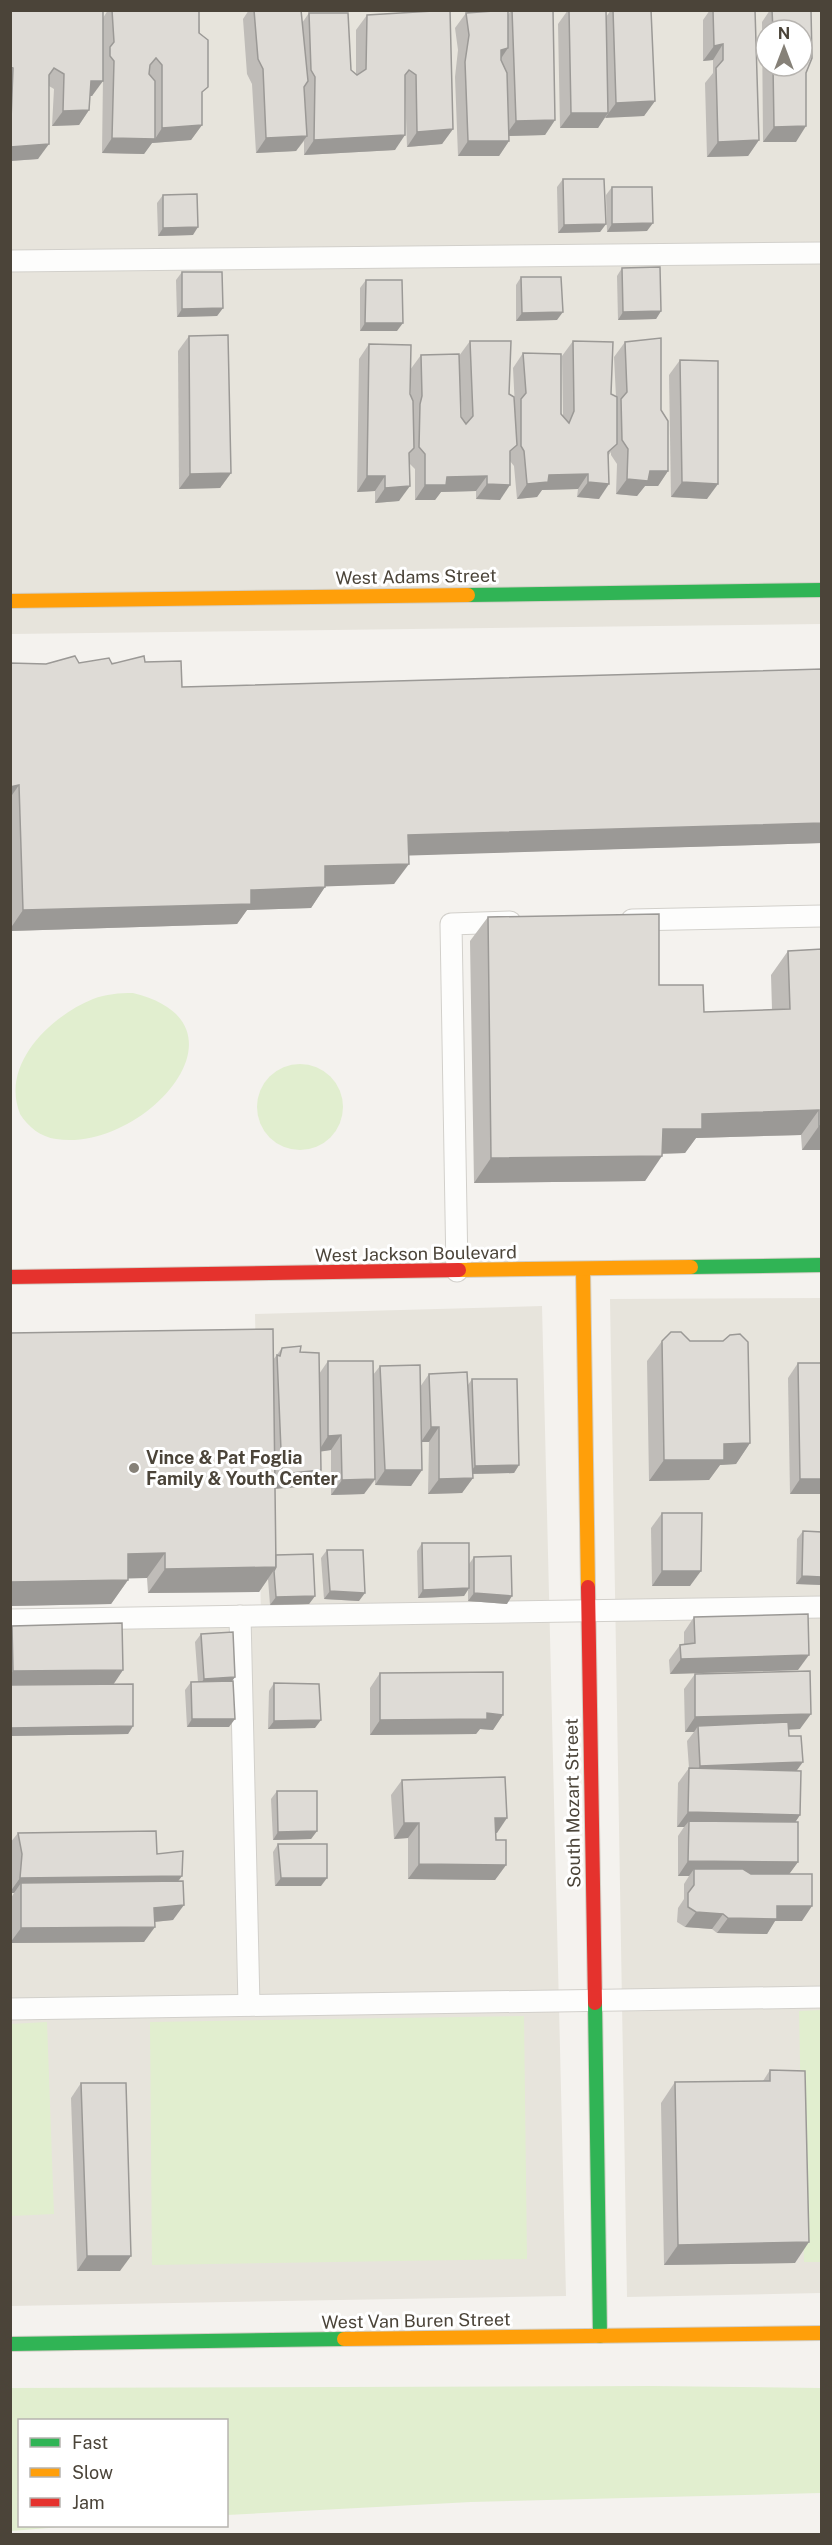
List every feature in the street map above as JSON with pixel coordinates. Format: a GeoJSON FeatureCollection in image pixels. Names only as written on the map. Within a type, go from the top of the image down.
{"type":"FeatureCollection","features":[{"type":"Feature","properties":{"kind":"street","name":"West Adams Street"},"geometry":{"type":"LineString","coordinates":[[10,601],[822,590]]}},
{"type":"Feature","properties":{"kind":"street","name":"West Jackson Boulevard"},"geometry":{"type":"LineString","coordinates":[[10,1277],[822,1265]]}},
{"type":"Feature","properties":{"kind":"street","name":"South Mozart Street"},"geometry":{"type":"LineString","coordinates":[[583,1269],[600,2336]]}},
{"type":"Feature","properties":{"kind":"street","name":"West Van Buren Street"},"geometry":{"type":"LineString","coordinates":[[10,2344],[822,2333]]}},
{"type":"Feature","properties":{"kind":"lane"},"geometry":{"type":"LineString","coordinates":[[10,261],[822,253]]}},
{"type":"Feature","properties":{"kind":"lane"},"geometry":{"type":"LineString","coordinates":[[606,920],[822,916]]}},
{"type":"Feature","properties":{"kind":"lane"},"geometry":{"type":"LineString","coordinates":[[457,1271],[451,924],[535,922]]}},
{"type":"Feature","properties":{"kind":"lane"},"geometry":{"type":"LineString","coordinates":[[10,1620],[822,1607]]}},
{"type":"Feature","properties":{"kind":"lane"},"geometry":{"type":"LineString","coordinates":[[240,1616],[249,2005]]}},
{"type":"Feature","properties":{"kind":"lane"},"geometry":{"type":"LineString","coordinates":[[10,2009],[822,1997]]}},
{"type":"Feature","properties":{"kind":"shaded area"},"geometry":{"type":"Polygon","coordinates":[[[10,11],[821,11],[821,624],[11,634],[10,11]]]}},
{"type":"Feature","properties":{"kind":"shaded area"},"geometry":{"type":"Polygon","coordinates":[[[821,1298],[821,2293],[627,2297],[610,1299],[821,1298]]]}},
{"type":"Feature","properties":{"kind":"shaded area"},"geometry":{"type":"Polygon","coordinates":[[[542,1306],[566,2296],[11,2306],[10,1620],[261,1616],[255,1314],[542,1306]]]}},
{"type":"Feature","properties":{"kind":"green space"},"geometry":{"type":"Polygon","coordinates":[[[133,993],[170,1009],[187,1031],[187,1057],[175,1083],[152,1107],[123,1126],[89,1138],[56,1139],[35,1131],[20,1114],[16,1095],[17,1077],[23,1060],[33,1044],[61,1017],[77,1007],[103,996],[133,993]]]}},
{"type":"Feature","properties":{"kind":"green space"},"geometry":{"type":"Polygon","coordinates":[[[292,1064],[308,1064],[331,1076],[340,1090],[343,1107],[340,1124],[331,1138],[308,1150],[292,1150],[276,1143],[264,1131],[257,1115],[257,1099],[264,1083],[276,1071],[292,1064]]]}},
{"type":"Feature","properties":{"kind":"green space"},"geometry":{"type":"Polygon","coordinates":[[[821,2010],[821,2262],[804,2262],[799,2011],[821,2010]]]}},
{"type":"Feature","properties":{"kind":"green space"},"geometry":{"type":"Polygon","coordinates":[[[524,2016],[527,2259],[152,2265],[150,2022],[524,2016]]]}},
{"type":"Feature","properties":{"kind":"green space"},"geometry":{"type":"Polygon","coordinates":[[[47,2022],[54,2214],[11,2216],[11,2024],[47,2022]]]}},
{"type":"Feature","properties":{"kind":"green space"},"geometry":{"type":"Polygon","coordinates":[[[651,2386],[821,2388],[821,2493],[471,2502],[228,2515],[228,2419],[18,2419],[18,2527],[61,2527],[11,2531],[11,2388],[651,2386]]]}},
{"type":"Feature","properties":{"kind":"building"},"geometry":{"type":"Polygon","coordinates":[[[10,10],[103,10],[103,81],[91,81],[89,110],[63,111],[64,74],[54,68],[49,75],[49,144],[10,147],[13,68],[10,67],[10,10]]]}},
{"type":"Feature","properties":{"kind":"building"},"geometry":{"type":"Polygon","coordinates":[[[112,10],[199,10],[199,33],[208,40],[208,87],[202,92],[202,125],[162,128],[162,65],[156,58],[150,65],[149,74],[155,81],[155,139],[112,138],[114,61],[110,56],[110,47],[114,42],[112,10]]]}},
{"type":"Feature","properties":{"kind":"building"},"geometry":{"type":"Polygon","coordinates":[[[254,10],[301,10],[308,81],[304,87],[307,136],[266,138],[263,69],[258,59],[254,10]]]}},
{"type":"Feature","properties":{"kind":"building"},"geometry":{"type":"Polygon","coordinates":[[[450,10],[453,129],[417,132],[416,75],[409,70],[405,75],[405,135],[314,140],[315,77],[311,70],[309,13],[348,13],[351,70],[357,75],[366,69],[367,15],[450,10]]]}},
{"type":"Feature","properties":{"kind":"building"},"geometry":{"type":"Polygon","coordinates":[[[508,10],[508,48],[501,50],[501,60],[507,73],[509,141],[468,141],[465,62],[469,35],[466,13],[508,10]]]}},
{"type":"Feature","properties":{"kind":"building"},"geometry":{"type":"Polygon","coordinates":[[[512,10],[553,10],[555,120],[516,121],[512,10]]]}},
{"type":"Feature","properties":{"kind":"building"},"geometry":{"type":"Polygon","coordinates":[[[569,10],[606,10],[608,113],[571,113],[569,10]]]}},
{"type":"Feature","properties":{"kind":"building"},"geometry":{"type":"Polygon","coordinates":[[[613,10],[651,10],[655,101],[616,103],[613,10]]]}},
{"type":"Feature","properties":{"kind":"building"},"geometry":{"type":"Polygon","coordinates":[[[713,10],[755,10],[754,78],[757,78],[759,140],[718,142],[716,68],[723,60],[723,44],[714,46],[713,10]]]}},
{"type":"Feature","properties":{"kind":"building"},"geometry":{"type":"Polygon","coordinates":[[[772,10],[811,10],[811,18],[772,18],[772,10]]]}},
{"type":"Feature","properties":{"kind":"building"},"geometry":{"type":"Polygon","coordinates":[[[773,78],[806,78],[806,126],[774,127],[773,78]]]}},
{"type":"Feature","properties":{"kind":"building"},"geometry":{"type":"Polygon","coordinates":[[[563,179],[604,179],[606,224],[564,225],[563,179]]]}},
{"type":"Feature","properties":{"kind":"building"},"geometry":{"type":"Polygon","coordinates":[[[612,187],[652,187],[653,223],[612,224],[612,187]]]}},
{"type":"Feature","properties":{"kind":"building"},"geometry":{"type":"Polygon","coordinates":[[[197,194],[198,227],[163,228],[163,195],[197,194]]]}},
{"type":"Feature","properties":{"kind":"building"},"geometry":{"type":"Polygon","coordinates":[[[660,267],[661,311],[623,312],[622,268],[660,267]]]}},
{"type":"Feature","properties":{"kind":"building"},"geometry":{"type":"Polygon","coordinates":[[[182,272],[222,272],[223,308],[182,309],[182,272]]]}},
{"type":"Feature","properties":{"kind":"building"},"geometry":{"type":"Polygon","coordinates":[[[521,277],[561,277],[563,312],[522,313],[521,277]]]}},
{"type":"Feature","properties":{"kind":"building"},"geometry":{"type":"Polygon","coordinates":[[[366,280],[402,280],[403,323],[365,323],[366,280]]]}},
{"type":"Feature","properties":{"kind":"building"},"geometry":{"type":"Polygon","coordinates":[[[228,335],[231,473],[190,474],[189,336],[228,335]]]}},
{"type":"Feature","properties":{"kind":"building"},"geometry":{"type":"Polygon","coordinates":[[[661,338],[661,410],[668,421],[668,471],[650,471],[648,481],[627,479],[628,449],[622,440],[621,399],[627,392],[625,342],[661,338]]]}},
{"type":"Feature","properties":{"kind":"building"},"geometry":{"type":"Polygon","coordinates":[[[470,341],[511,341],[509,394],[514,397],[517,445],[510,451],[510,485],[487,484],[487,476],[447,477],[446,485],[425,485],[425,454],[419,447],[422,396],[421,355],[459,354],[461,417],[466,424],[473,416],[470,341]]]}},
{"type":"Feature","properties":{"kind":"building"},"geometry":{"type":"Polygon","coordinates":[[[573,341],[613,342],[611,394],[617,397],[617,444],[608,452],[609,484],[588,482],[588,474],[549,475],[548,482],[527,484],[524,451],[521,446],[521,399],[526,393],[523,353],[561,354],[561,414],[569,423],[574,411],[573,341]]]}},
{"type":"Feature","properties":{"kind":"building"},"geometry":{"type":"Polygon","coordinates":[[[369,344],[411,345],[410,394],[413,401],[414,448],[409,453],[410,486],[385,488],[385,476],[367,476],[369,344]]]}},
{"type":"Feature","properties":{"kind":"building"},"geometry":{"type":"Polygon","coordinates":[[[680,360],[718,361],[718,484],[682,482],[680,360]]]}},
{"type":"Feature","properties":{"kind":"building"},"geometry":{"type":"Polygon","coordinates":[[[75,656],[79,663],[109,658],[112,664],[144,656],[145,662],[181,661],[182,687],[822,669],[822,823],[408,835],[409,864],[325,866],[325,887],[251,890],[251,904],[23,910],[19,785],[10,787],[10,663],[46,664],[75,656]]]}},
{"type":"Feature","properties":{"kind":"building"},"geometry":{"type":"Polygon","coordinates":[[[659,914],[659,985],[703,985],[704,1012],[790,1009],[788,951],[822,949],[822,1126],[819,1126],[819,1110],[702,1114],[702,1129],[663,1129],[662,1156],[491,1158],[488,917],[659,914]]]}},
{"type":"Feature","properties":{"kind":"building","name":"Vince & Pat Foglia Family & Youth Center"},"geometry":{"type":"Polygon","coordinates":[[[273,1329],[276,1567],[165,1569],[165,1553],[128,1554],[128,1580],[10,1582],[10,1333],[273,1329]]]}},
{"type":"Feature","properties":{"kind":"building"},"geometry":{"type":"Polygon","coordinates":[[[671,1332],[681,1332],[690,1341],[723,1341],[730,1335],[740,1334],[748,1342],[750,1443],[724,1444],[724,1460],[664,1460],[662,1341],[671,1332]]]}},
{"type":"Feature","properties":{"kind":"building"},"geometry":{"type":"Polygon","coordinates":[[[301,1346],[300,1352],[319,1353],[321,1470],[282,1474],[277,1355],[280,1356],[282,1348],[301,1346]]]}},
{"type":"Feature","properties":{"kind":"building"},"geometry":{"type":"Polygon","coordinates":[[[328,1361],[373,1361],[375,1479],[342,1480],[341,1435],[328,1436],[328,1361]]]}},
{"type":"Feature","properties":{"kind":"building"},"geometry":{"type":"Polygon","coordinates":[[[798,1363],[822,1363],[822,1479],[800,1479],[798,1363]]]}},
{"type":"Feature","properties":{"kind":"building"},"geometry":{"type":"Polygon","coordinates":[[[420,1365],[422,1470],[385,1470],[380,1366],[420,1365]]]}},
{"type":"Feature","properties":{"kind":"building"},"geometry":{"type":"Polygon","coordinates":[[[467,1372],[473,1478],[439,1479],[439,1427],[431,1427],[429,1374],[467,1372]]]}},
{"type":"Feature","properties":{"kind":"building"},"geometry":{"type":"Polygon","coordinates":[[[472,1379],[517,1379],[519,1465],[475,1466],[472,1379]]]}},
{"type":"Feature","properties":{"kind":"building"},"geometry":{"type":"Polygon","coordinates":[[[662,1513],[702,1513],[701,1571],[662,1571],[662,1513]]]}},
{"type":"Feature","properties":{"kind":"building"},"geometry":{"type":"Polygon","coordinates":[[[803,1531],[822,1532],[822,1577],[802,1576],[803,1531]]]}},
{"type":"Feature","properties":{"kind":"building"},"geometry":{"type":"Polygon","coordinates":[[[422,1543],[469,1543],[469,1588],[423,1590],[422,1543]]]}},
{"type":"Feature","properties":{"kind":"building"},"geometry":{"type":"Polygon","coordinates":[[[327,1550],[363,1550],[365,1593],[330,1591],[327,1550]]]}},
{"type":"Feature","properties":{"kind":"building"},"geometry":{"type":"Polygon","coordinates":[[[313,1554],[315,1596],[276,1597],[274,1571],[276,1555],[313,1554]]]}},
{"type":"Feature","properties":{"kind":"building"},"geometry":{"type":"Polygon","coordinates":[[[511,1556],[512,1596],[474,1593],[474,1557],[511,1556]]]}},
{"type":"Feature","properties":{"kind":"building"},"geometry":{"type":"Polygon","coordinates":[[[808,1614],[809,1655],[681,1659],[680,1645],[695,1643],[694,1617],[808,1614]]]}},
{"type":"Feature","properties":{"kind":"building"},"geometry":{"type":"Polygon","coordinates":[[[122,1623],[123,1670],[13,1671],[12,1626],[122,1623]]]}},
{"type":"Feature","properties":{"kind":"building"},"geometry":{"type":"Polygon","coordinates":[[[233,1632],[235,1677],[204,1679],[201,1634],[233,1632]]]}},
{"type":"Feature","properties":{"kind":"building"},"geometry":{"type":"Polygon","coordinates":[[[810,1671],[811,1714],[695,1717],[695,1674],[810,1671]]]}},
{"type":"Feature","properties":{"kind":"building"},"geometry":{"type":"Polygon","coordinates":[[[503,1672],[503,1715],[487,1713],[487,1719],[380,1720],[380,1673],[503,1672]]]}},
{"type":"Feature","properties":{"kind":"building"},"geometry":{"type":"Polygon","coordinates":[[[233,1681],[235,1719],[192,1719],[191,1682],[233,1681]]]}},
{"type":"Feature","properties":{"kind":"building"},"geometry":{"type":"Polygon","coordinates":[[[274,1683],[319,1684],[321,1720],[274,1721],[274,1683]]]}},
{"type":"Feature","properties":{"kind":"building"},"geometry":{"type":"Polygon","coordinates":[[[133,1684],[133,1726],[10,1728],[10,1685],[133,1684]]]}},
{"type":"Feature","properties":{"kind":"building"},"geometry":{"type":"Polygon","coordinates":[[[788,1722],[789,1736],[801,1736],[803,1762],[700,1766],[698,1726],[788,1722]]]}},
{"type":"Feature","properties":{"kind":"building"},"geometry":{"type":"Polygon","coordinates":[[[689,1768],[801,1771],[800,1815],[688,1812],[689,1768]]]}},
{"type":"Feature","properties":{"kind":"building"},"geometry":{"type":"Polygon","coordinates":[[[505,1777],[507,1818],[495,1818],[496,1840],[506,1840],[506,1865],[419,1864],[419,1823],[404,1823],[402,1780],[505,1777]]]}},
{"type":"Feature","properties":{"kind":"building"},"geometry":{"type":"Polygon","coordinates":[[[277,1791],[317,1791],[317,1831],[278,1832],[277,1791]]]}},
{"type":"Feature","properties":{"kind":"building"},"geometry":{"type":"Polygon","coordinates":[[[689,1821],[798,1822],[798,1862],[688,1861],[689,1821]]]}},
{"type":"Feature","properties":{"kind":"building"},"geometry":{"type":"Polygon","coordinates":[[[156,1831],[157,1854],[183,1851],[182,1876],[20,1878],[22,1854],[18,1833],[156,1831]]]}},
{"type":"Feature","properties":{"kind":"building"},"geometry":{"type":"Polygon","coordinates":[[[278,1844],[327,1844],[327,1878],[281,1878],[278,1844]]]}},
{"type":"Feature","properties":{"kind":"building"},"geometry":{"type":"Polygon","coordinates":[[[694,1869],[743,1869],[751,1874],[812,1874],[812,1906],[777,1906],[777,1919],[728,1918],[723,1914],[696,1912],[688,1907],[688,1893],[694,1885],[694,1869]]]}},
{"type":"Feature","properties":{"kind":"building"},"geometry":{"type":"Polygon","coordinates":[[[183,1881],[184,1905],[154,1908],[155,1927],[21,1928],[21,1883],[183,1881]]]}},
{"type":"Feature","properties":{"kind":"building"},"geometry":{"type":"Polygon","coordinates":[[[770,2070],[805,2071],[809,2242],[678,2245],[675,2082],[770,2081],[770,2070]]]}},
{"type":"Feature","properties":{"kind":"building"},"geometry":{"type":"Polygon","coordinates":[[[81,2083],[126,2083],[131,2256],[87,2256],[81,2083]]]}},
{"type":"Feature","properties":{"kind":"traffic: fast"},"geometry":{"type":"LineString","coordinates":[[468,595],[822,590]]}},
{"type":"Feature","properties":{"kind":"traffic: fast"},"geometry":{"type":"LineString","coordinates":[[691,1267],[822,1265]]}},
{"type":"Feature","properties":{"kind":"traffic: fast"},"geometry":{"type":"LineString","coordinates":[[595,2003],[600,2336]]}},
{"type":"Feature","properties":{"kind":"traffic: fast"},"geometry":{"type":"LineString","coordinates":[[10,2344],[344,2339]]}},
{"type":"Feature","properties":{"kind":"traffic: slow"},"geometry":{"type":"LineString","coordinates":[[10,601],[468,595]]}},
{"type":"Feature","properties":{"kind":"traffic: slow"},"geometry":{"type":"LineString","coordinates":[[459,1270],[691,1267]]}},
{"type":"Feature","properties":{"kind":"traffic: slow"},"geometry":{"type":"LineString","coordinates":[[583,1269],[588,1587]]}},
{"type":"Feature","properties":{"kind":"traffic: slow"},"geometry":{"type":"LineString","coordinates":[[344,2339],[822,2333]]}},
{"type":"Feature","properties":{"kind":"traffic: jam"},"geometry":{"type":"LineString","coordinates":[[10,1277],[459,1270]]}},
{"type":"Feature","properties":{"kind":"traffic: jam"},"geometry":{"type":"LineString","coordinates":[[588,1587],[595,2003]]}},
{"type":"Feature","properties":{"kind":"place","name":"Vince & Pat Foglia Family & Youth Center"},"geometry":{"type":"Point","coordinates":[134,1468]}}]}
